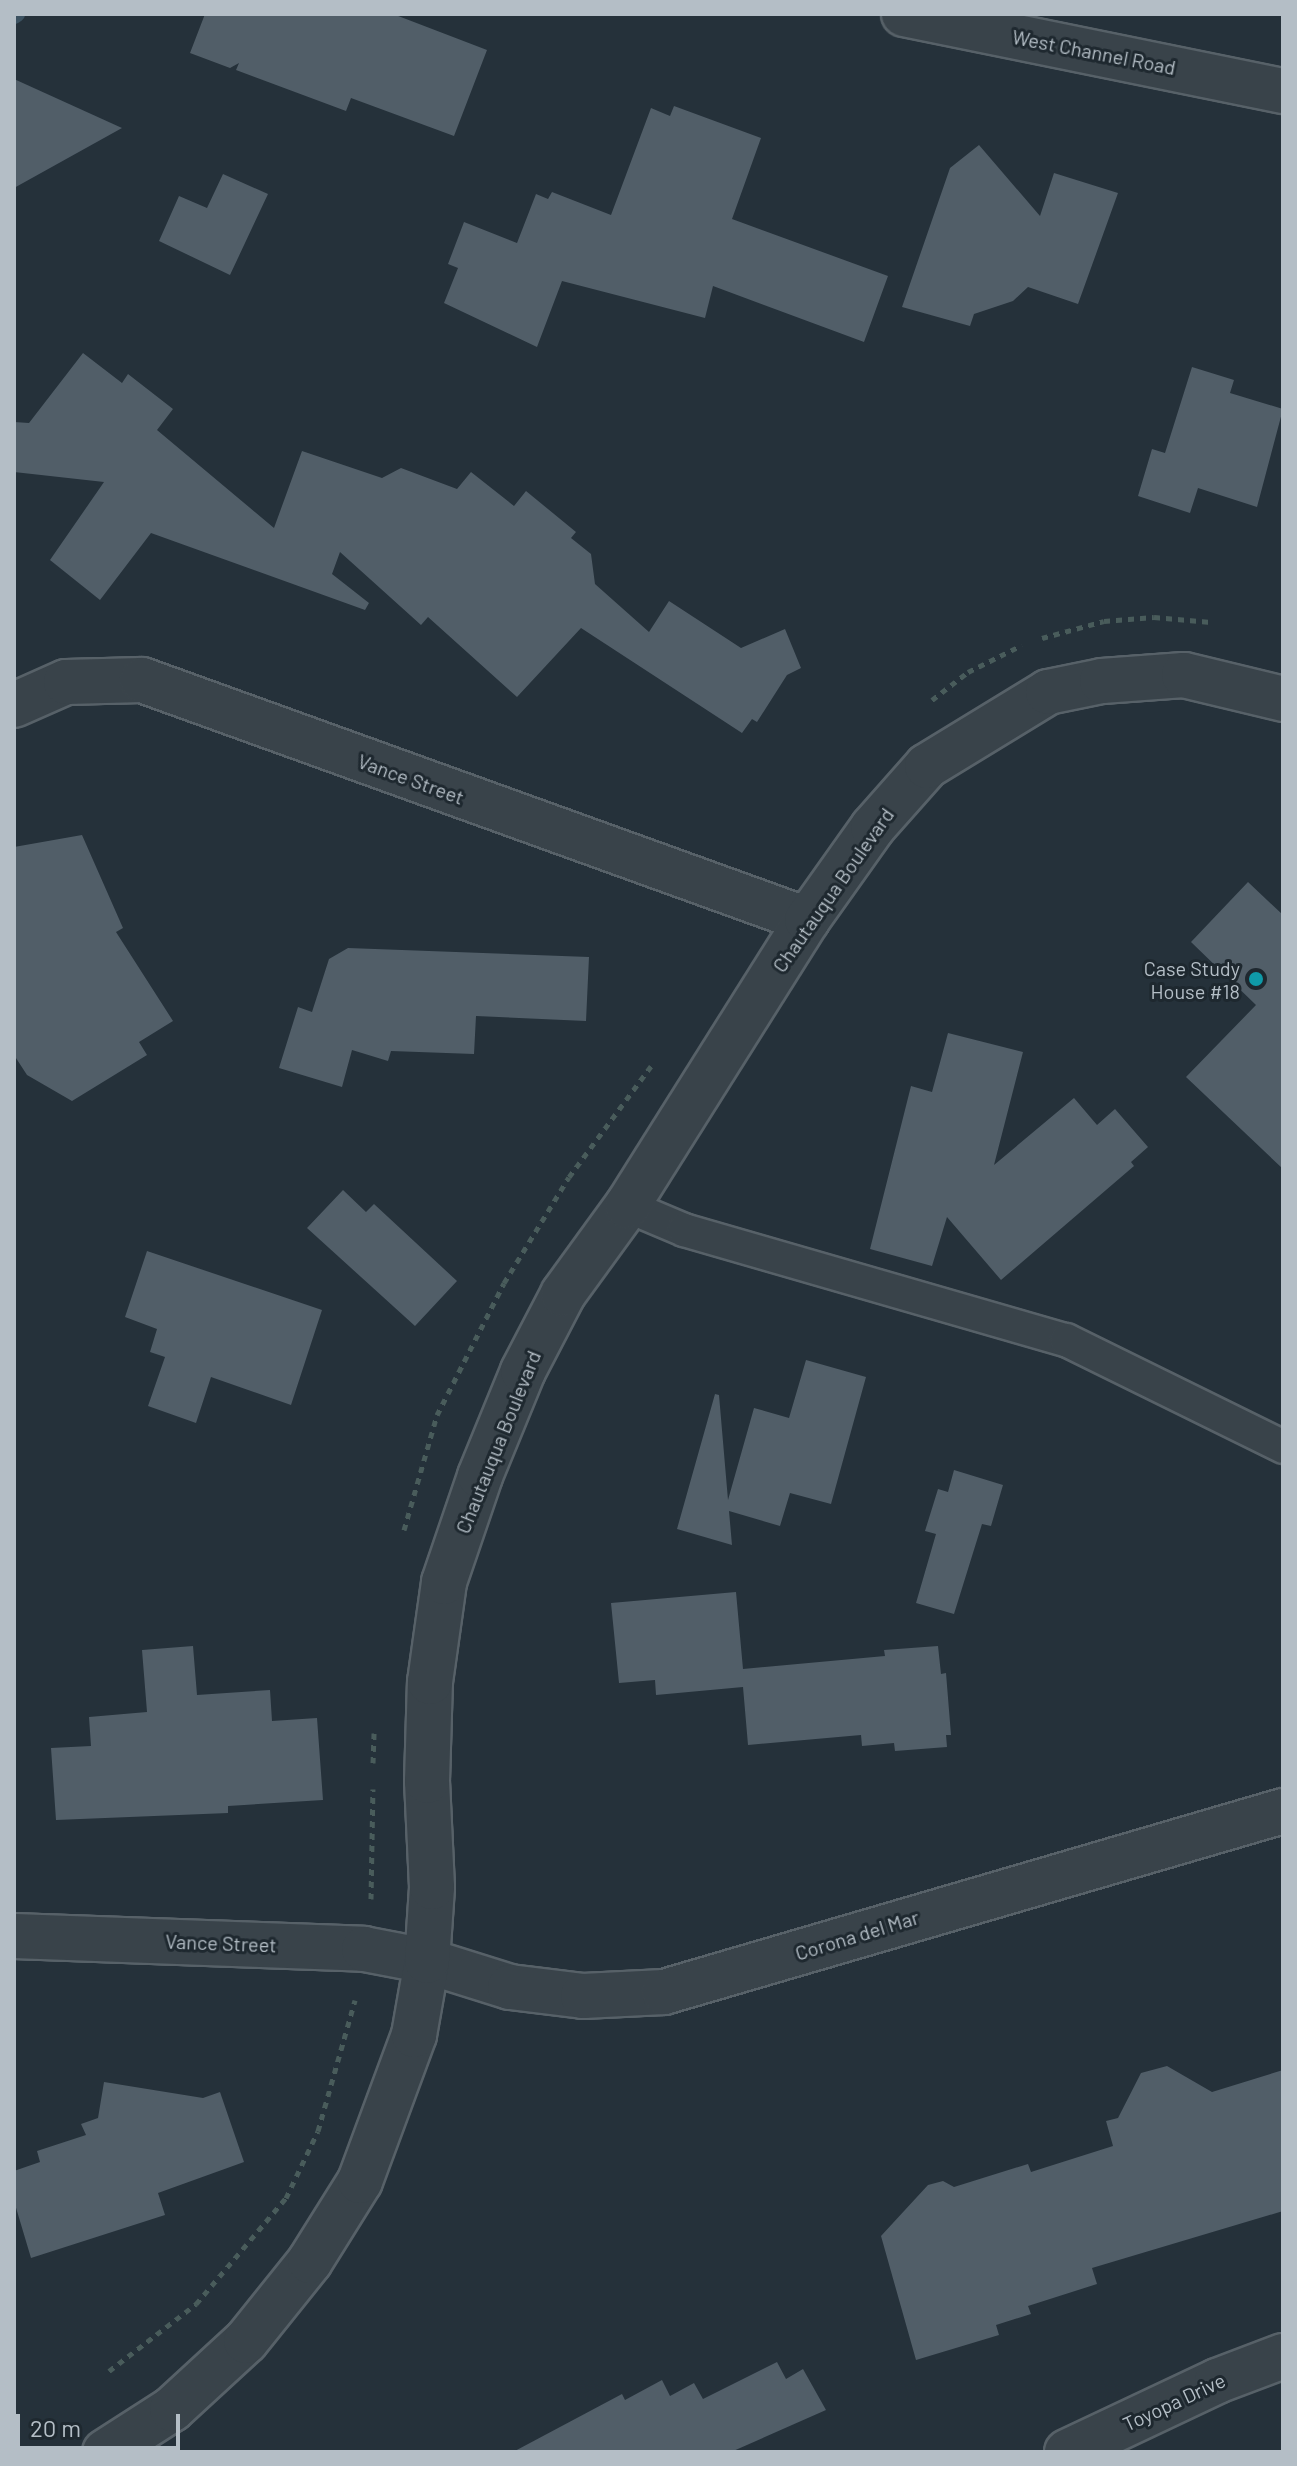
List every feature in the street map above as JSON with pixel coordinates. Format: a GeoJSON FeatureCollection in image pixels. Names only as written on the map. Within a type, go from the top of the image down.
{"type":"FeatureCollection","features":[{"type":"Feature","properties":{"kind":"street","name":"West Channel Road"},"geometry":{"type":"LineString","coordinates":[[904,14],[1283,91]]}},
{"type":"Feature","properties":{"kind":"street","name":"Chautauqua Boulevard"},"geometry":{"type":"LineString","coordinates":[[105,2452],[172,2409],[246,2341],[310,2261],[360,2181],[414,2035],[427,1961],[432,1887],[427,1781],[430,1682],[444,1582],[523,1371],[563,1294],[627,1206],[807,920],[873,827],[927,766],[1048,692],[1102,681],[1184,675],[1283,699]]}},
{"type":"Feature","properties":{"kind":"street","name":"Vance Street"},"geometry":{"type":"LineString","coordinates":[[14,705],[66,682],[142,680],[807,920]]}},
{"type":"Feature","properties":{"kind":"street","name":"Corona del Mar"},"geometry":{"type":"LineString","coordinates":[[427,1961],[510,1987],[583,1996],[664,1992],[1283,1811]]}},
{"type":"Feature","properties":{"kind":"street","name":"Vance Street"},"geometry":{"type":"LineString","coordinates":[[14,1936],[335,1947],[427,1961]]}},
{"type":"Feature","properties":{"kind":"street","name":"Toyopa Drive"},"geometry":{"type":"LineString","coordinates":[[1067,2452],[1217,2381],[1283,2356]]}},
{"type":"Feature","properties":{"kind":"lane"},"geometry":{"type":"LineString","coordinates":[[627,1206],[684,1230],[1066,1340],[1283,1447]]}},
{"type":"Feature","properties":{"kind":"path"},"geometry":{"type":"LineString","coordinates":[[109,2371],[196,2304],[286,2198],[318,2131],[357,1995]]}},
{"type":"Feature","properties":{"kind":"building"},"geometry":{"type":"Polygon","coordinates":[[[205,14],[393,14],[487,50],[454,136],[351,98],[346,111],[236,70],[239,63],[230,68],[190,53],[205,14]]]}},
{"type":"Feature","properties":{"kind":"building"},"geometry":{"type":"Polygon","coordinates":[[[14,79],[122,128],[14,188],[14,79]]]}},
{"type":"Feature","properties":{"kind":"building"},"geometry":{"type":"Polygon","coordinates":[[[674,106],[761,138],[732,219],[888,276],[864,342],[713,286],[705,318],[562,281],[537,347],[444,303],[458,268],[448,264],[464,222],[517,243],[536,194],[548,199],[552,192],[611,215],[651,108],[670,116],[674,106]]]}},
{"type":"Feature","properties":{"kind":"building"},"geometry":{"type":"Polygon","coordinates":[[[979,145],[1040,216],[1054,173],[1118,193],[1078,304],[1028,287],[1013,301],[974,314],[970,326],[902,307],[950,168],[979,145]]]}},
{"type":"Feature","properties":{"kind":"building"},"geometry":{"type":"Polygon","coordinates":[[[223,174],[268,194],[230,275],[159,241],[179,196],[207,208],[223,174]]]}},
{"type":"Feature","properties":{"kind":"building"},"geometry":{"type":"Polygon","coordinates":[[[83,353],[122,383],[128,374],[173,409],[157,430],[274,528],[302,451],[382,478],[401,468],[457,489],[471,472],[514,506],[526,491],[576,532],[571,538],[591,554],[595,584],[649,632],[669,601],[741,648],[785,629],[801,668],[787,675],[757,722],[752,719],[742,733],[581,628],[517,697],[428,617],[421,625],[340,552],[332,574],[369,603],[365,610],[151,533],[100,600],[50,560],[104,482],[14,472],[14,422],[29,423],[83,353]]]}},
{"type":"Feature","properties":{"kind":"building"},"geometry":{"type":"Polygon","coordinates":[[[1192,367],[1234,380],[1230,393],[1283,409],[1257,507],[1198,488],[1190,513],[1138,496],[1152,449],[1165,453],[1192,367]]]}},
{"type":"Feature","properties":{"kind":"building"},"geometry":{"type":"Polygon","coordinates":[[[82,835],[123,928],[116,932],[173,1021],[139,1042],[147,1055],[72,1101],[27,1075],[14,1055],[14,847],[82,835]]]}},
{"type":"Feature","properties":{"kind":"building","name":"Case Study House #18"},"geometry":{"type":"Polygon","coordinates":[[[1248,882],[1283,915],[1283,1169],[1186,1077],[1256,1005],[1191,942],[1248,882]]]}},
{"type":"Feature","properties":{"kind":"building"},"geometry":{"type":"Polygon","coordinates":[[[348,948],[589,957],[586,1021],[476,1016],[474,1054],[391,1051],[388,1061],[352,1050],[342,1087],[279,1068],[298,1007],[312,1012],[329,959],[348,948]]]}},
{"type":"Feature","properties":{"kind":"building"},"geometry":{"type":"Polygon","coordinates":[[[948,1033],[1023,1052],[994,1165],[1074,1098],[1097,1125],[1115,1109],[1148,1147],[1131,1162],[1134,1166],[1001,1280],[947,1217],[932,1266],[870,1249],[911,1086],[932,1092],[948,1033]]]}},
{"type":"Feature","properties":{"kind":"building"},"geometry":{"type":"Polygon","coordinates":[[[343,1190],[366,1212],[374,1204],[457,1281],[415,1326],[307,1228],[343,1190]]]}},
{"type":"Feature","properties":{"kind":"building"},"geometry":{"type":"Polygon","coordinates":[[[147,1251],[322,1310],[291,1405],[211,1377],[196,1423],[148,1406],[165,1357],[150,1352],[157,1329],[125,1317],[147,1251]]]}},
{"type":"Feature","properties":{"kind":"building"},"geometry":{"type":"Polygon","coordinates":[[[806,1360],[866,1377],[831,1504],[790,1493],[780,1526],[729,1511],[732,1545],[677,1529],[715,1394],[719,1395],[728,1500],[754,1408],[789,1418],[806,1360]]]}},
{"type":"Feature","properties":{"kind":"building"},"geometry":{"type":"Polygon","coordinates":[[[954,1470],[1003,1485],[991,1526],[982,1524],[954,1614],[916,1603],[936,1534],[925,1531],[938,1489],[948,1492],[954,1470]]]}},
{"type":"Feature","properties":{"kind":"building"},"geometry":{"type":"Polygon","coordinates":[[[736,1592],[743,1669],[885,1656],[884,1650],[938,1646],[941,1674],[946,1673],[951,1735],[946,1735],[947,1747],[895,1751],[894,1743],[862,1746],[861,1735],[748,1745],[743,1687],[656,1695],[655,1680],[619,1683],[611,1603],[736,1592]]]}},
{"type":"Feature","properties":{"kind":"building"},"geometry":{"type":"Polygon","coordinates":[[[193,1646],[197,1695],[270,1690],[272,1721],[317,1718],[323,1800],[228,1806],[228,1813],[56,1820],[51,1748],[91,1746],[89,1717],[147,1712],[142,1650],[193,1646]]]}},
{"type":"Feature","properties":{"kind":"building"},"geometry":{"type":"Polygon","coordinates":[[[1167,2066],[1212,2092],[1283,2070],[1283,2211],[1092,2268],[1097,2284],[1028,2306],[1031,2314],[996,2325],[999,2335],[916,2360],[881,2236],[928,2185],[943,2181],[954,2187],[1028,2164],[1031,2172],[1113,2146],[1106,2121],[1118,2118],[1141,2073],[1167,2066]]]}},
{"type":"Feature","properties":{"kind":"building"},"geometry":{"type":"Polygon","coordinates":[[[104,2082],[203,2098],[220,2092],[244,2162],[158,2193],[165,2215],[31,2258],[14,2201],[14,2171],[40,2162],[37,2151],[86,2135],[81,2124],[98,2118],[104,2082]]]}},
{"type":"Feature","properties":{"kind":"building"},"geometry":{"type":"Polygon","coordinates":[[[777,2362],[786,2379],[803,2369],[826,2410],[731,2452],[513,2452],[622,2394],[625,2400],[662,2380],[670,2396],[694,2383],[703,2399],[777,2362]]]}},
{"type":"Feature","properties":{"kind":"place","name":"Case Study House #18"},"geometry":{"type":"Point","coordinates":[1256,979]}}]}
